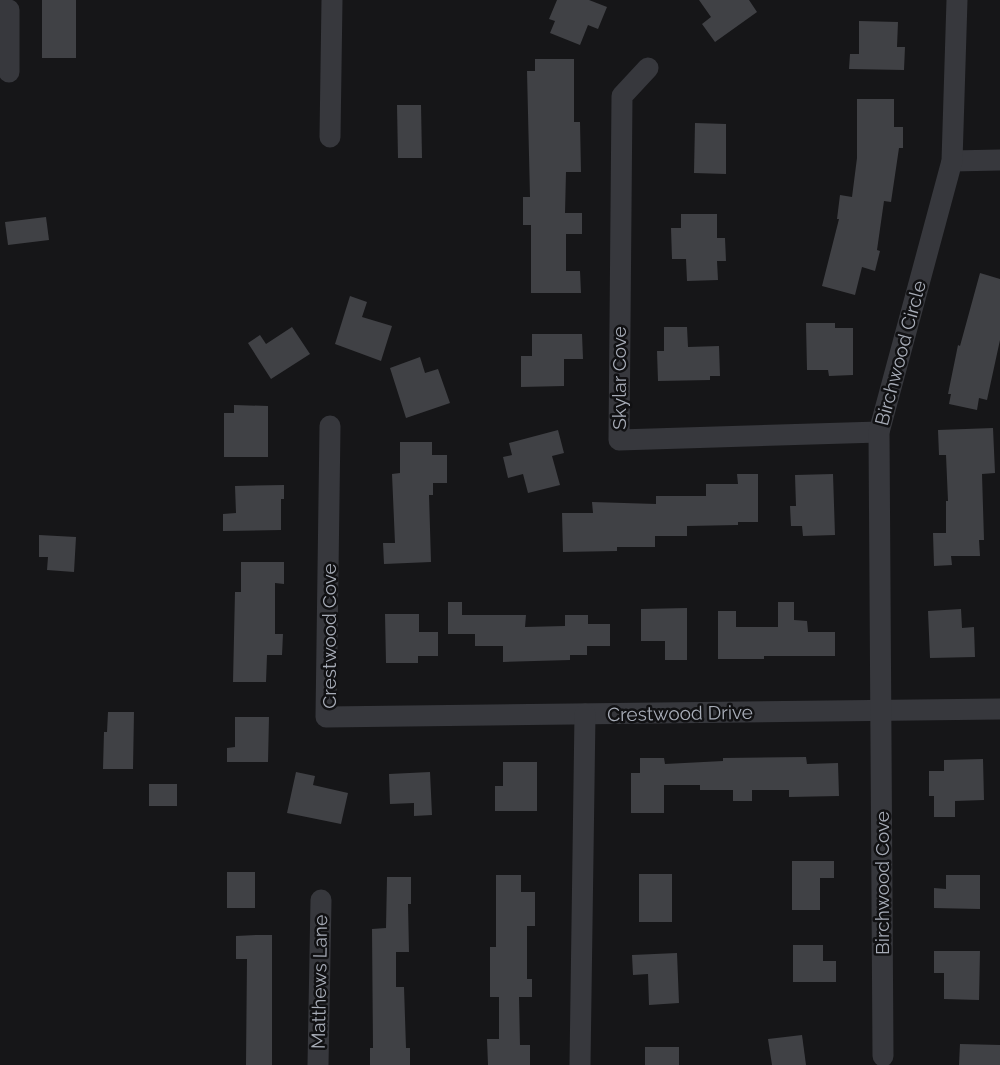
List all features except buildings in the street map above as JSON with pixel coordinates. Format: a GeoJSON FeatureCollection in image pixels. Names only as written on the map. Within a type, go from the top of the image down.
{"type":"FeatureCollection","features":[{"type":"Feature","properties":{"kind":"street"},"geometry":{"type":"LineString","coordinates":[[330,137],[332,0]]}},
{"type":"Feature","properties":{"kind":"street","name":"Birchwood Circle"},"geometry":{"type":"LineString","coordinates":[[881,710],[879,432],[953,161],[957,0]]}},
{"type":"Feature","properties":{"kind":"street"},"geometry":{"type":"LineString","coordinates":[[6,7],[9,72]]}},
{"type":"Feature","properties":{"kind":"street","name":"Skylar Cove"},"geometry":{"type":"LineString","coordinates":[[649,68],[622,96],[619,440],[879,432]]}},
{"type":"Feature","properties":{"kind":"street"},"geometry":{"type":"LineString","coordinates":[[953,161],[1000,160]]}},
{"type":"Feature","properties":{"kind":"street","name":"Crestwood Cove"},"geometry":{"type":"LineString","coordinates":[[330,426],[326,717],[584,714]]}},
{"type":"Feature","properties":{"kind":"street","name":"Crestwood Drive"},"geometry":{"type":"LineString","coordinates":[[580,1065],[584,714],[1000,709]]}},
{"type":"Feature","properties":{"kind":"street","name":"Birchwood Cove"},"geometry":{"type":"LineString","coordinates":[[881,710],[883,1056]]}},
{"type":"Feature","properties":{"kind":"street","name":"Matthews Lane"},"geometry":{"type":"LineString","coordinates":[[318,1065],[321,900]]}}]}
